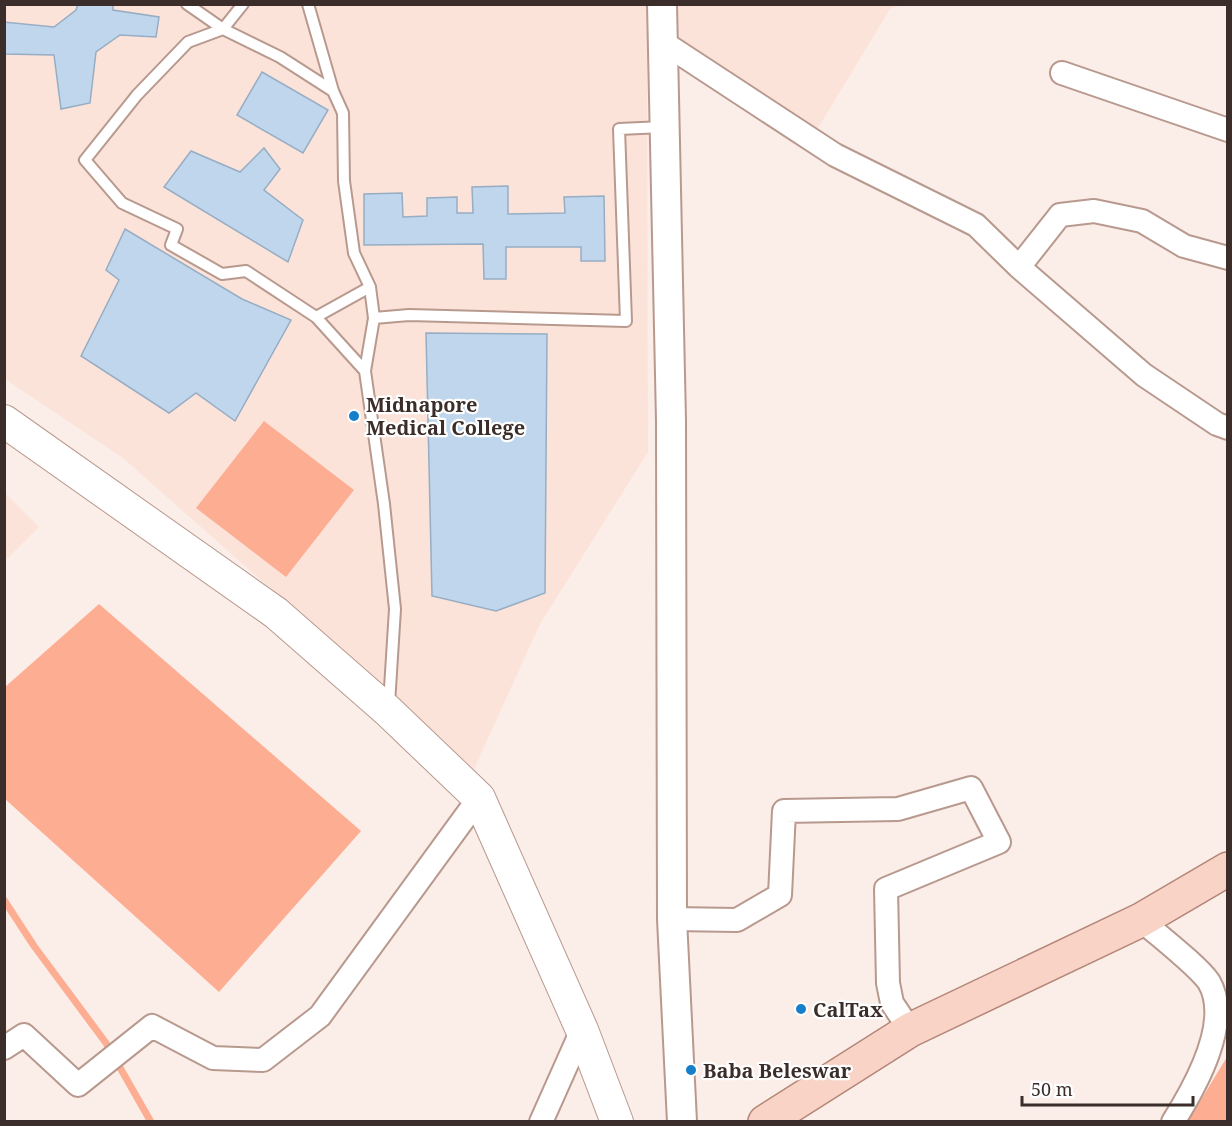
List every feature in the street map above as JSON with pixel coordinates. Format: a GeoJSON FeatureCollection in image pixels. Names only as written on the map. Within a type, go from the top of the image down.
{"type":"FeatureCollection","features":[{"type":"Feature","properties":{"kind":"main road"},"geometry":{"type":"LineString","coordinates":[[4,421],[276,613],[388,711],[479,798],[582,1030],[610,1108],[642,1122]]}},
{"type":"Feature","properties":{"kind":"main road"},"geometry":{"type":"LineString","coordinates":[[770,1121],[910,1030],[1142,920],[1227,869]]}},
{"type":"Feature","properties":{"kind":"street"},"geometry":{"type":"LineString","coordinates":[[662,4],[671,421],[672,919],[682,1122]]}},
{"type":"Feature","properties":{"kind":"street"},"geometry":{"type":"LineString","coordinates":[[661,41],[836,155],[976,225],[1019,267],[1144,375],[1227,428]]}},
{"type":"Feature","properties":{"kind":"street"},"geometry":{"type":"LineString","coordinates":[[1062,73],[1227,130]]}},
{"type":"Feature","properties":{"kind":"street"},"geometry":{"type":"LineString","coordinates":[[1019,267],[1060,215],[1094,211],[1142,221],[1184,246],[1227,258]]}},
{"type":"Feature","properties":{"kind":"street"},"geometry":{"type":"LineString","coordinates":[[672,919],[737,920],[780,895],[784,811],[898,809],[971,788],[999,842],[886,889],[888,983],[892,1003],[910,1030]]}},
{"type":"Feature","properties":{"kind":"street"},"geometry":{"type":"LineString","coordinates":[[4,1048],[24,1035],[78,1085],[152,1026],[213,1058],[263,1060],[320,1016],[479,798]]}},
{"type":"Feature","properties":{"kind":"street"},"geometry":{"type":"LineString","coordinates":[[1142,920],[1209,982],[1218,1001],[1219,1029],[1192,1091],[1173,1122]]}},
{"type":"Feature","properties":{"kind":"street"},"geometry":{"type":"LineString","coordinates":[[541,1122],[582,1030]]}},
{"type":"Feature","properties":{"kind":"lane"},"geometry":{"type":"LineString","coordinates":[[187,4],[223,29],[280,57],[333,91]]}},
{"type":"Feature","properties":{"kind":"lane"},"geometry":{"type":"LineString","coordinates":[[243,4],[223,29],[188,42],[137,95],[85,160],[122,203],[177,229],[171,245],[222,274],[246,271],[316,317],[365,370]]}},
{"type":"Feature","properties":{"kind":"lane"},"geometry":{"type":"LineString","coordinates":[[308,4],[333,91],[343,113],[344,181],[354,254],[370,287],[374,318],[365,370],[384,504],[395,609],[388,711]]}},
{"type":"Feature","properties":{"kind":"lane"},"geometry":{"type":"LineString","coordinates":[[374,318],[409,315],[626,321],[619,129],[663,127]]}},
{"type":"Feature","properties":{"kind":"lane"},"geometry":{"type":"LineString","coordinates":[[316,317],[370,287]]}},
{"type":"Feature","properties":{"kind":"shaded area","name":"Midnapore Medical College"},"geometry":{"type":"Polygon","coordinates":[[[4,5],[900,5],[890,9],[815,133],[679,58],[647,70],[648,452],[540,624],[474,769],[123,458],[5,379],[4,5]]]}},
{"type":"Feature","properties":{"kind":"shaded area"},"geometry":{"type":"Polygon","coordinates":[[[264,421],[354,490],[286,577],[196,508],[264,421]]]}},
{"type":"Feature","properties":{"kind":"shaded area"},"geometry":{"type":"Polygon","coordinates":[[[5,493],[39,527],[5,561],[5,493]]]}},
{"type":"Feature","properties":{"kind":"shaded area"},"geometry":{"type":"Polygon","coordinates":[[[99,604],[361,831],[219,992],[5,799],[5,687],[99,604]]]}},
{"type":"Feature","properties":{"kind":"shaded area"},"geometry":{"type":"Polygon","coordinates":[[[1227,1057],[1227,1121],[1188,1121],[1227,1057]]]}},
{"type":"Feature","properties":{"kind":"building"},"geometry":{"type":"Polygon","coordinates":[[[78,4],[113,4],[113,10],[159,17],[156,37],[120,35],[96,52],[90,103],[61,109],[54,55],[4,54],[4,22],[54,27],[76,10],[78,4]]]}},
{"type":"Feature","properties":{"kind":"building"},"geometry":{"type":"Polygon","coordinates":[[[262,72],[328,110],[303,153],[237,115],[262,72]]]}},
{"type":"Feature","properties":{"kind":"building"},"geometry":{"type":"Polygon","coordinates":[[[264,148],[280,169],[264,190],[303,220],[288,262],[164,187],[191,151],[240,172],[264,148]]]}},
{"type":"Feature","properties":{"kind":"building"},"geometry":{"type":"Polygon","coordinates":[[[508,186],[508,214],[565,213],[564,197],[604,196],[605,261],[581,261],[581,247],[506,247],[506,279],[484,279],[483,244],[364,245],[364,194],[402,193],[403,217],[427,216],[427,198],[457,197],[457,213],[473,213],[472,187],[508,186]]]}},
{"type":"Feature","properties":{"kind":"building"},"geometry":{"type":"Polygon","coordinates":[[[125,229],[242,299],[291,320],[235,421],[196,393],[169,413],[81,356],[119,280],[106,270],[125,229]]]}},
{"type":"Feature","properties":{"kind":"building"},"geometry":{"type":"Polygon","coordinates":[[[426,333],[547,334],[545,593],[496,611],[432,596],[426,333]]]}},
{"type":"Feature","properties":{"kind":"waterway"},"geometry":{"type":"LineString","coordinates":[[4,900],[34,946],[106,1043],[151,1122]]}},
{"type":"Feature","properties":{"kind":"place","name":"Midnapore Medical College"},"geometry":{"type":"Point","coordinates":[354,416]}},
{"type":"Feature","properties":{"kind":"place","name":"CalTax"},"geometry":{"type":"Point","coordinates":[801,1009]}},
{"type":"Feature","properties":{"kind":"place","name":"Baba Beleswar"},"geometry":{"type":"Point","coordinates":[691,1070]}}]}
